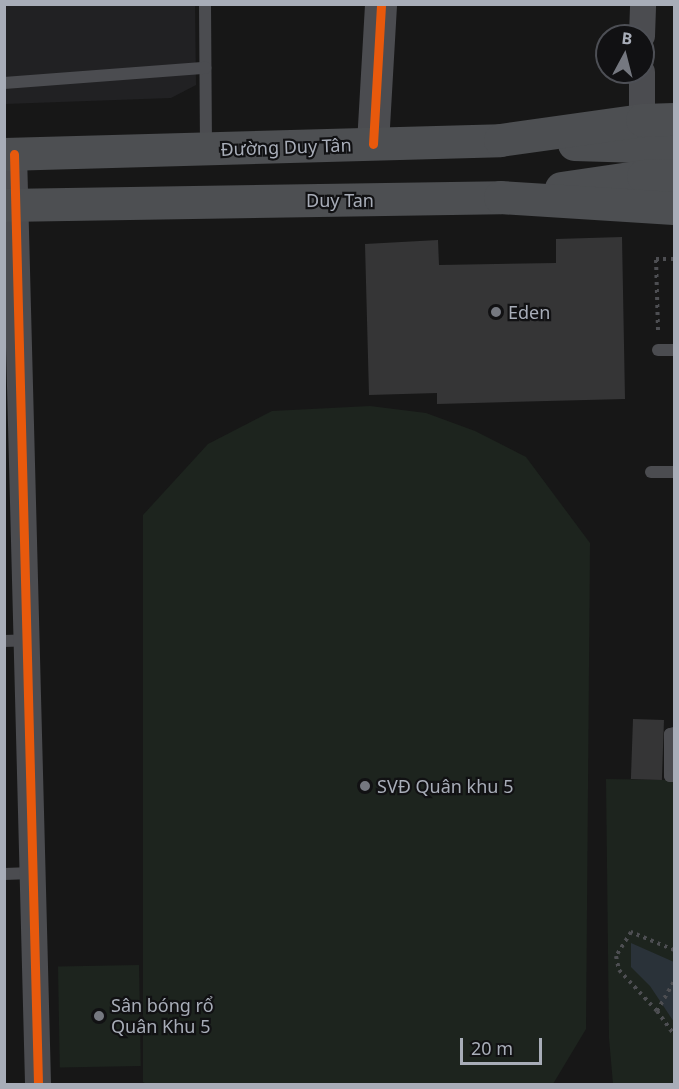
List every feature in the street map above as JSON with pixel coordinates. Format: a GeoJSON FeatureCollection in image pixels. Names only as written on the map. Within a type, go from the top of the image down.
{"type":"FeatureCollection","features":[{"type":"Feature","properties":{"kind":"main road","name":"Đường Duy Tân"},"geometry":{"type":"LineString","coordinates":[[9,154],[500,140],[642,120],[675,119]]}},
{"type":"Feature","properties":{"kind":"main road"},"geometry":{"type":"LineString","coordinates":[[500,140],[642,148],[675,147]]}},
{"type":"Feature","properties":{"kind":"main road"},"geometry":{"type":"LineString","coordinates":[[500,197],[643,176],[675,175]]}},
{"type":"Feature","properties":{"kind":"main road","name":"Duy Tan"},"geometry":{"type":"LineString","coordinates":[[10,205],[500,197],[675,208]]}},
{"type":"Feature","properties":{"kind":"street"},"geometry":{"type":"LineString","coordinates":[[373,144],[381,4]]}},
{"type":"Feature","properties":{"kind":"street"},"geometry":{"type":"LineString","coordinates":[[642,24],[643,4]]}},
{"type":"Feature","properties":{"kind":"street"},"geometry":{"type":"LineString","coordinates":[[642,84],[642,120]]}},
{"type":"Feature","properties":{"kind":"street"},"geometry":{"type":"LineString","coordinates":[[9,154],[16,640],[32,873],[38,1084]]}},
{"type":"Feature","properties":{"kind":"lane"},"geometry":{"type":"LineString","coordinates":[[206,4],[206,150]]}},
{"type":"Feature","properties":{"kind":"lane"},"geometry":{"type":"LineString","coordinates":[[4,83],[205,68]]}},
{"type":"Feature","properties":{"kind":"lane"},"geometry":{"type":"LineString","coordinates":[[658,350],[675,350]]}},
{"type":"Feature","properties":{"kind":"lane"},"geometry":{"type":"LineString","coordinates":[[651,472],[675,472]]}},
{"type":"Feature","properties":{"kind":"lane"},"geometry":{"type":"LineString","coordinates":[[675,734],[670,734],[670,776],[675,776]]}},
{"type":"Feature","properties":{"kind":"lane"},"geometry":{"type":"LineString","coordinates":[[4,874],[32,873]]}},
{"type":"Feature","properties":{"kind":"path"},"geometry":{"type":"LineString","coordinates":[[658,350],[656,259],[675,259]]}},
{"type":"Feature","properties":{"kind":"path"},"geometry":{"type":"LineString","coordinates":[[675,950],[631,932],[616,956],[619,970],[675,1034]]}},
{"type":"Feature","properties":{"kind":"path"},"geometry":{"type":"LineString","coordinates":[[657,1011],[675,981]]}},
{"type":"Feature","properties":{"kind":"shaded area"},"geometry":{"type":"Polygon","coordinates":[[[4,5],[195,5],[196,85],[171,98],[5,104],[4,5]]]}},
{"type":"Feature","properties":{"kind":"shaded area","name":"SVĐ Quân khu 5"},"geometry":{"type":"Polygon","coordinates":[[[370,406],[426,413],[475,431],[526,457],[590,543],[586,1029],[553,1084],[146,1084],[143,1082],[143,515],[208,444],[272,411],[370,406]]]}},
{"type":"Feature","properties":{"kind":"shaded area"},"geometry":{"type":"Polygon","coordinates":[[[606,779],[674,780],[674,1084],[613,1084],[609,1038],[606,779]]]}},
{"type":"Feature","properties":{"kind":"shaded area"},"geometry":{"type":"Polygon","coordinates":[[[631,943],[674,962],[674,1022],[650,986],[631,967],[631,943]]]}},
{"type":"Feature","properties":{"kind":"shaded area","name":"Sân bóng rổ Quân Khu 5"},"geometry":{"type":"Polygon","coordinates":[[[139,965],[141,1066],[60,1067],[58,966],[139,965]]]}},
{"type":"Feature","properties":{"kind":"building","name":"Eden"},"geometry":{"type":"Polygon","coordinates":[[[622,237],[625,399],[437,404],[437,393],[369,395],[365,244],[438,240],[439,265],[556,263],[556,239],[622,237]]]}},
{"type":"Feature","properties":{"kind":"building"},"geometry":{"type":"Polygon","coordinates":[[[633,719],[664,720],[662,780],[631,779],[633,719]]]}},
{"type":"Feature","properties":{"kind":"cycle path"},"geometry":{"type":"LineString","coordinates":[[373,144],[381,4]]}},
{"type":"Feature","properties":{"kind":"cycle path"},"geometry":{"type":"LineString","coordinates":[[14,154],[38,1084]]}},
{"type":"Feature","properties":{"kind":"place","name":"Eden"},"geometry":{"type":"Point","coordinates":[496,312]}},
{"type":"Feature","properties":{"kind":"place","name":"SVĐ Quân khu 5"},"geometry":{"type":"Point","coordinates":[365,786]}},
{"type":"Feature","properties":{"kind":"place","name":"Sân bóng rổ Quân Khu 5"},"geometry":{"type":"Point","coordinates":[99,1016]}}]}
